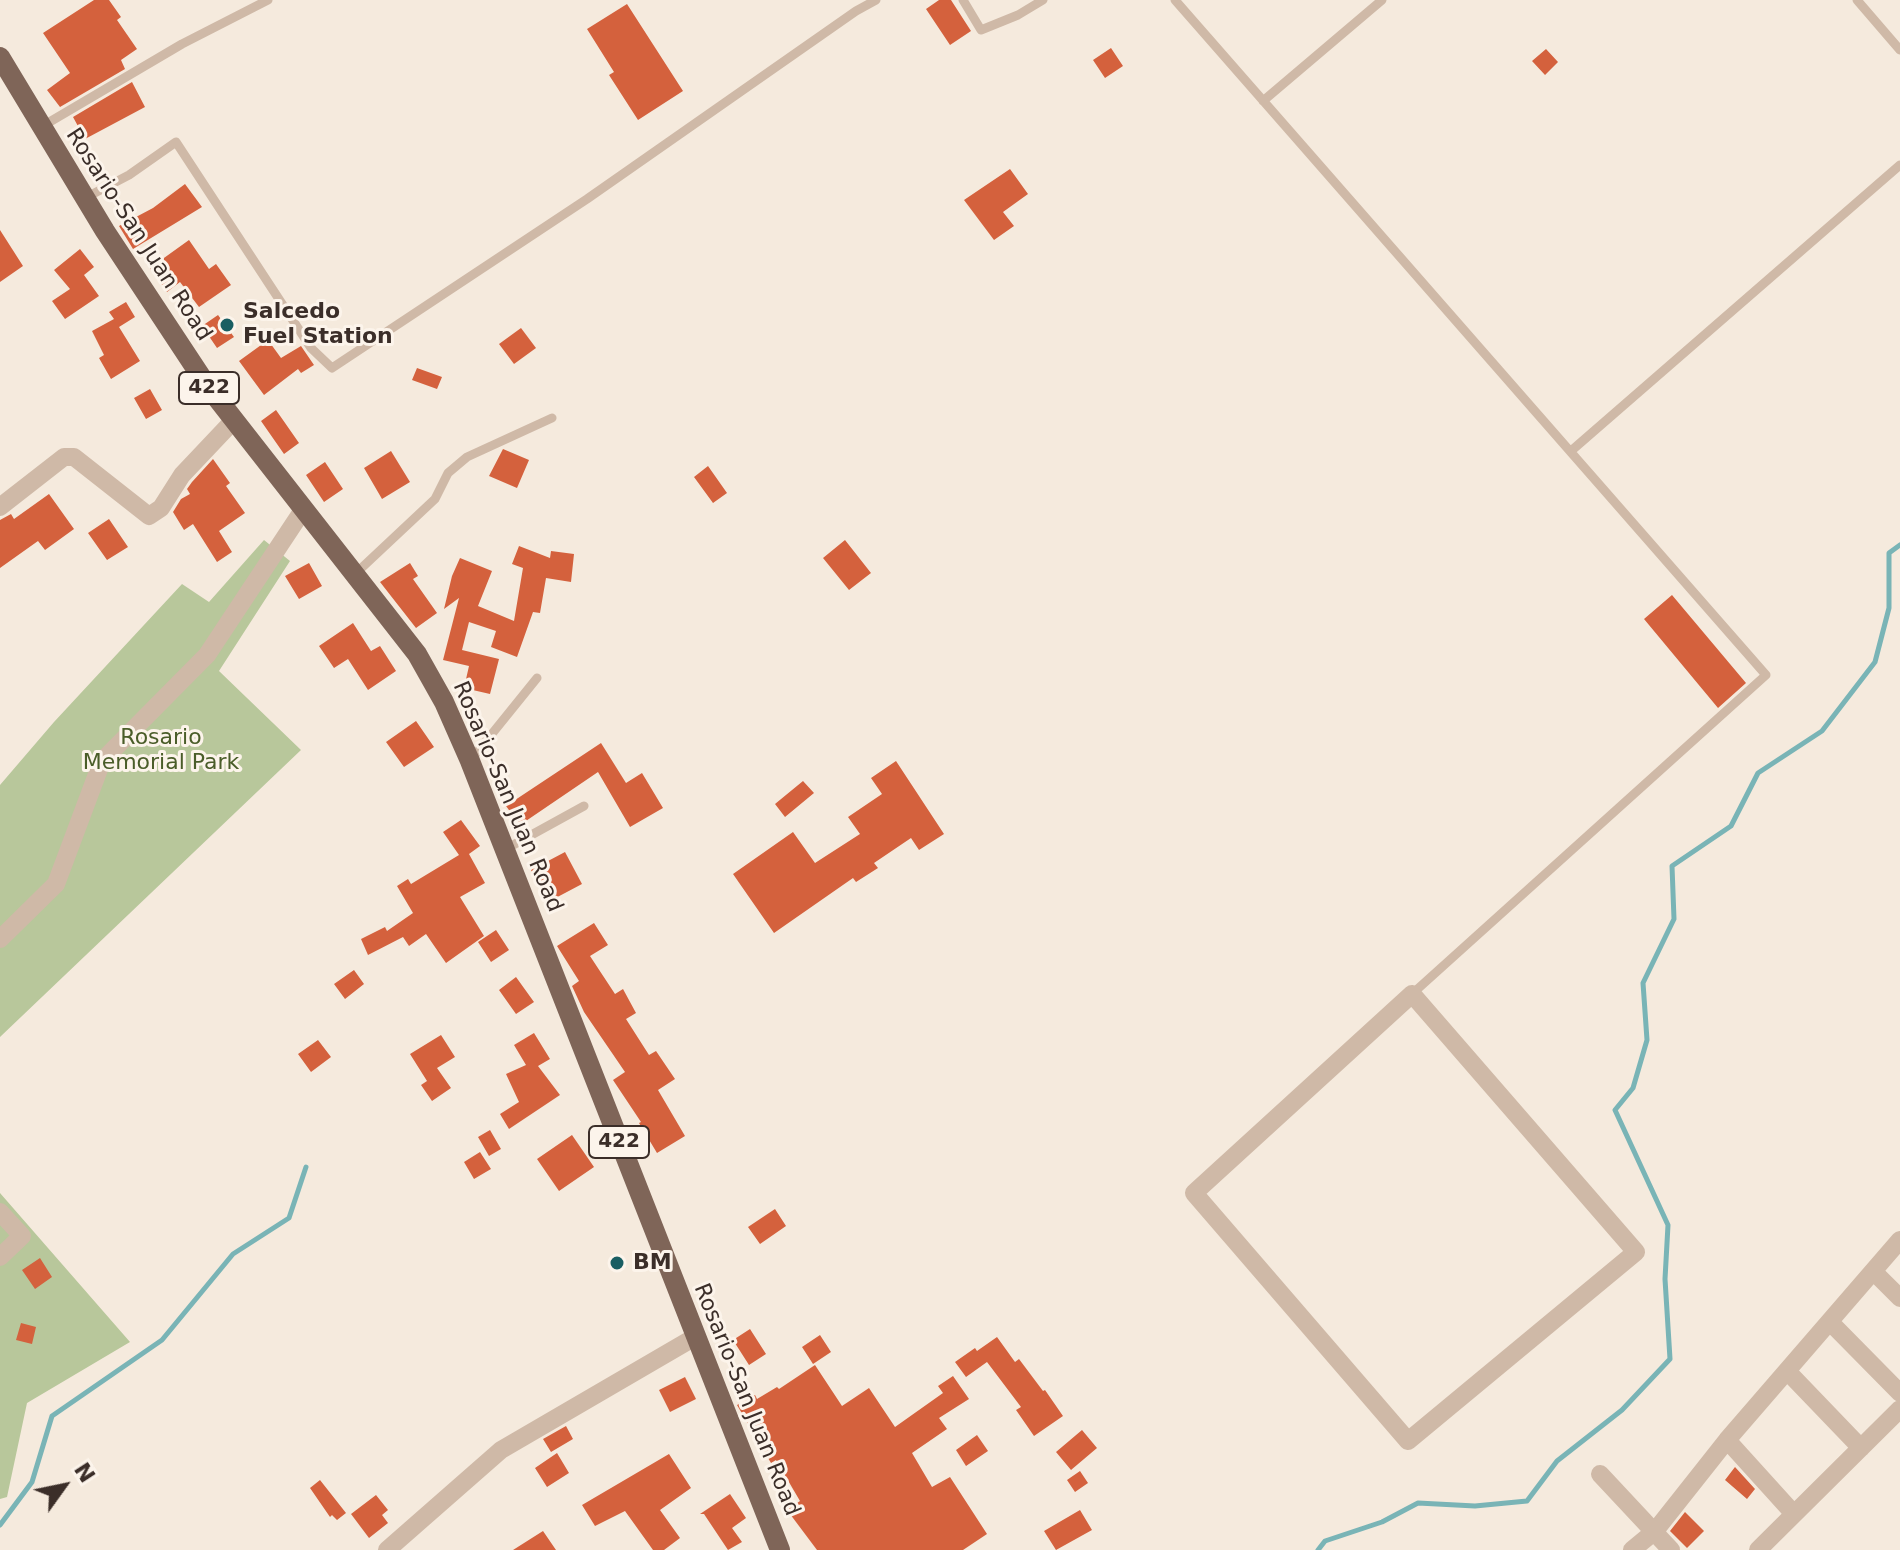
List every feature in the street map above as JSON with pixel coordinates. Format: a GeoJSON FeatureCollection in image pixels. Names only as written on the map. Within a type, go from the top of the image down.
{"type":"FeatureCollection","features":[{"type":"Feature","properties":{"kind":"main road","name":"Rosario-San Juan Road"},"geometry":{"type":"LineString","coordinates":[[0,57],[85,198],[198,372],[417,654],[444,702],[470,761],[780,1550]]}},
{"type":"Feature","properties":{"kind":"street"},"geometry":{"type":"LineString","coordinates":[[0,507],[64,457],[74,457],[149,516],[161,508],[182,475],[234,420]]}},
{"type":"Feature","properties":{"kind":"street"},"geometry":{"type":"LineString","coordinates":[[0,939],[56,884],[102,761],[207,655],[303,510]]}},
{"type":"Feature","properties":{"kind":"street"},"geometry":{"type":"LineString","coordinates":[[1412,994],[1636,1252],[1408,1441],[1194,1193],[1412,994]]}},
{"type":"Feature","properties":{"kind":"street"},"geometry":{"type":"LineString","coordinates":[[0,1212],[22,1236],[0,1257]]}},
{"type":"Feature","properties":{"kind":"street"},"geometry":{"type":"LineString","coordinates":[[1632,1550],[1654,1532],[1727,1440],[1900,1240]]}},
{"type":"Feature","properties":{"kind":"street"},"geometry":{"type":"LineString","coordinates":[[1874,1272],[1900,1298]]}},
{"type":"Feature","properties":{"kind":"street"},"geometry":{"type":"LineString","coordinates":[[1830,1322],[1900,1393]]}},
{"type":"Feature","properties":{"kind":"street"},"geometry":{"type":"LineString","coordinates":[[387,1550],[501,1450],[695,1337]]}},
{"type":"Feature","properties":{"kind":"street"},"geometry":{"type":"LineString","coordinates":[[1788,1372],[1861,1448]]}},
{"type":"Feature","properties":{"kind":"street"},"geometry":{"type":"LineString","coordinates":[[1758,1550],[1900,1409]]}},
{"type":"Feature","properties":{"kind":"street"},"geometry":{"type":"LineString","coordinates":[[1727,1440],[1794,1514]]}},
{"type":"Feature","properties":{"kind":"street"},"geometry":{"type":"LineString","coordinates":[[1600,1474],[1671,1550]]}},
{"type":"Feature","properties":{"kind":"lane"},"geometry":{"type":"LineString","coordinates":[[41,127],[182,44],[268,0]]}},
{"type":"Feature","properties":{"kind":"lane"},"geometry":{"type":"LineString","coordinates":[[85,198],[129,175],[176,142],[311,348],[332,368],[587,199],[876,0]]}},
{"type":"Feature","properties":{"kind":"lane"},"geometry":{"type":"LineString","coordinates":[[963,0],[981,30],[1018,15],[1043,0]]}},
{"type":"Feature","properties":{"kind":"lane"},"geometry":{"type":"LineString","coordinates":[[1175,0],[1766,675],[1412,994]]}},
{"type":"Feature","properties":{"kind":"lane"},"geometry":{"type":"LineString","coordinates":[[1263,101],[1382,0]]}},
{"type":"Feature","properties":{"kind":"lane"},"geometry":{"type":"LineString","coordinates":[[1857,0],[1900,50]]}},
{"type":"Feature","properties":{"kind":"lane"},"geometry":{"type":"LineString","coordinates":[[1571,451],[1900,165]]}},
{"type":"Feature","properties":{"kind":"lane"},"geometry":{"type":"LineString","coordinates":[[354,575],[435,499],[448,473],[467,457],[552,418]]}},
{"type":"Feature","properties":{"kind":"lane"},"geometry":{"type":"LineString","coordinates":[[470,761],[537,678]]}},
{"type":"Feature","properties":{"kind":"lane"},"geometry":{"type":"LineString","coordinates":[[504,850],[584,806]]}},
{"type":"Feature","properties":{"kind":"green space","name":"Rosario Memorial Park"},"geometry":{"type":"Polygon","coordinates":[[[264,540],[290,561],[219,671],[301,750],[0,1037],[0,785],[182,584],[209,602],[264,540]]]}},
{"type":"Feature","properties":{"kind":"green space"},"geometry":{"type":"Polygon","coordinates":[[[0,1193],[130,1342],[27,1403],[7,1497],[0,1499],[0,1193]]]}},
{"type":"Feature","properties":{"kind":"building"},"geometry":{"type":"Polygon","coordinates":[[[94,0],[109,0],[121,17],[117,20],[137,49],[121,60],[125,69],[60,107],[47,90],[70,73],[43,33],[94,0]]]}},
{"type":"Feature","properties":{"kind":"building"},"geometry":{"type":"Polygon","coordinates":[[[939,0],[951,0],[971,31],[950,45],[926,9],[939,0]]]}},
{"type":"Feature","properties":{"kind":"building"},"geometry":{"type":"Polygon","coordinates":[[[627,4],[683,91],[638,120],[609,75],[614,72],[587,29],[627,4]]]}},
{"type":"Feature","properties":{"kind":"building"},"geometry":{"type":"Polygon","coordinates":[[[1111,48],[1123,66],[1105,78],[1093,60],[1111,48]]]}},
{"type":"Feature","properties":{"kind":"building"},"geometry":{"type":"Polygon","coordinates":[[[1546,49],[1558,62],[1545,75],[1532,61],[1546,49]]]}},
{"type":"Feature","properties":{"kind":"building"},"geometry":{"type":"Polygon","coordinates":[[[132,82],[145,107],[85,139],[73,117],[132,82]]]}},
{"type":"Feature","properties":{"kind":"building"},"geometry":{"type":"Polygon","coordinates":[[[1010,169],[1028,194],[1003,212],[1014,226],[994,240],[964,200],[1010,169]]]}},
{"type":"Feature","properties":{"kind":"building"},"geometry":{"type":"Polygon","coordinates":[[[185,184],[202,207],[133,249],[119,226],[153,208],[185,184]]]}},
{"type":"Feature","properties":{"kind":"building"},"geometry":{"type":"Polygon","coordinates":[[[0,230],[23,266],[0,282],[0,230]]]}},
{"type":"Feature","properties":{"kind":"building"},"geometry":{"type":"Polygon","coordinates":[[[189,240],[209,269],[216,264],[231,285],[199,307],[180,282],[167,292],[150,268],[189,240]]]}},
{"type":"Feature","properties":{"kind":"building"},"geometry":{"type":"Polygon","coordinates":[[[80,249],[94,267],[84,275],[99,296],[65,319],[52,301],[70,289],[54,270],[80,249]]]}},
{"type":"Feature","properties":{"kind":"building"},"geometry":{"type":"Polygon","coordinates":[[[126,302],[135,317],[119,327],[140,361],[111,379],[99,358],[104,355],[92,331],[114,319],[109,312],[126,302]]]}},
{"type":"Feature","properties":{"kind":"building"},"geometry":{"type":"Polygon","coordinates":[[[218,315],[234,337],[217,348],[202,326],[218,315]]]}},
{"type":"Feature","properties":{"kind":"building"},"geometry":{"type":"Polygon","coordinates":[[[521,328],[536,348],[514,364],[499,344],[521,328]]]}},
{"type":"Feature","properties":{"kind":"building"},"geometry":{"type":"Polygon","coordinates":[[[268,340],[281,358],[301,346],[314,365],[301,373],[298,369],[264,395],[239,361],[268,340]]]}},
{"type":"Feature","properties":{"kind":"building"},"geometry":{"type":"Polygon","coordinates":[[[417,368],[442,377],[437,389],[412,380],[417,368]]]}},
{"type":"Feature","properties":{"kind":"building"},"geometry":{"type":"Polygon","coordinates":[[[150,389],[162,410],[146,419],[134,398],[150,389]]]}},
{"type":"Feature","properties":{"kind":"building"},"geometry":{"type":"Polygon","coordinates":[[[276,410],[299,443],[284,454],[261,421],[276,410]]]}},
{"type":"Feature","properties":{"kind":"building"},"geometry":{"type":"Polygon","coordinates":[[[503,449],[529,460],[517,488],[489,476],[503,449]]]}},
{"type":"Feature","properties":{"kind":"building"},"geometry":{"type":"Polygon","coordinates":[[[391,451],[410,482],[382,499],[364,468],[391,451]]]}},
{"type":"Feature","properties":{"kind":"building"},"geometry":{"type":"Polygon","coordinates":[[[213,459],[230,483],[226,486],[245,513],[219,531],[232,552],[217,562],[193,524],[184,530],[173,512],[181,499],[190,494],[187,489],[192,482],[213,459]]]}},
{"type":"Feature","properties":{"kind":"building"},"geometry":{"type":"Polygon","coordinates":[[[325,462],[343,489],[324,502],[306,475],[325,462]]]}},
{"type":"Feature","properties":{"kind":"building"},"geometry":{"type":"Polygon","coordinates":[[[708,466],[727,493],[713,503],[694,477],[708,466]]]}},
{"type":"Feature","properties":{"kind":"building"},"geometry":{"type":"Polygon","coordinates":[[[49,494],[74,529],[45,550],[38,541],[0,568],[0,520],[11,514],[14,519],[49,494]]]}},
{"type":"Feature","properties":{"kind":"building"},"geometry":{"type":"Polygon","coordinates":[[[109,519],[128,547],[107,560],[88,533],[109,519]]]}},
{"type":"Feature","properties":{"kind":"building"},"geometry":{"type":"Polygon","coordinates":[[[845,540],[871,573],[849,590],[823,558],[845,540]]]}},
{"type":"Feature","properties":{"kind":"building"},"geometry":{"type":"Polygon","coordinates":[[[519,546],[550,558],[551,551],[574,554],[571,582],[546,578],[540,613],[533,612],[517,657],[491,647],[496,631],[469,622],[462,650],[499,659],[490,694],[464,688],[469,666],[443,660],[459,598],[444,609],[452,576],[460,558],[492,571],[478,606],[514,621],[523,568],[512,564],[519,546]]]}},
{"type":"Feature","properties":{"kind":"building"},"geometry":{"type":"Polygon","coordinates":[[[309,563],[322,586],[299,599],[285,576],[309,563]]]}},
{"type":"Feature","properties":{"kind":"building"},"geometry":{"type":"Polygon","coordinates":[[[410,563],[418,576],[413,579],[437,613],[416,628],[380,582],[410,563]]]}},
{"type":"Feature","properties":{"kind":"building"},"geometry":{"type":"Polygon","coordinates":[[[1672,595],[1746,683],[1718,708],[1644,619],[1672,595]]]}},
{"type":"Feature","properties":{"kind":"building"},"geometry":{"type":"Polygon","coordinates":[[[353,623],[371,651],[380,646],[396,671],[368,690],[348,659],[334,668],[319,646],[353,623]]]}},
{"type":"Feature","properties":{"kind":"building"},"geometry":{"type":"Polygon","coordinates":[[[416,721],[434,747],[404,767],[386,742],[416,721]]]}},
{"type":"Feature","properties":{"kind":"building"},"geometry":{"type":"Polygon","coordinates":[[[601,743],[626,783],[642,773],[663,808],[630,827],[598,772],[520,825],[506,806],[601,743]]]}},
{"type":"Feature","properties":{"kind":"building"},"geometry":{"type":"Polygon","coordinates":[[[896,761],[944,834],[919,850],[911,838],[874,863],[878,868],[856,882],[853,878],[774,933],[733,874],[793,832],[815,863],[860,834],[848,817],[882,794],[871,778],[896,761]]]}},
{"type":"Feature","properties":{"kind":"building"},"geometry":{"type":"Polygon","coordinates":[[[803,781],[814,793],[785,817],[775,804],[803,781]]]}},
{"type":"Feature","properties":{"kind":"building"},"geometry":{"type":"Polygon","coordinates":[[[461,820],[480,846],[469,854],[485,883],[460,897],[484,936],[446,963],[426,934],[409,946],[403,937],[368,955],[361,939],[385,927],[387,931],[413,913],[397,886],[408,879],[411,884],[459,855],[443,832],[461,820]]]}},
{"type":"Feature","properties":{"kind":"building"},"geometry":{"type":"Polygon","coordinates":[[[565,852],[582,884],[548,902],[531,870],[565,852]]]}},
{"type":"Feature","properties":{"kind":"building"},"geometry":{"type":"Polygon","coordinates":[[[594,923],[608,945],[590,956],[615,994],[623,989],[636,1013],[626,1019],[649,1055],[656,1051],[675,1079],[658,1090],[685,1136],[657,1153],[613,1080],[625,1072],[584,1012],[572,986],[579,981],[557,946],[594,923]]]}},
{"type":"Feature","properties":{"kind":"building"},"geometry":{"type":"Polygon","coordinates":[[[496,930],[509,950],[491,962],[478,942],[496,930]]]}},
{"type":"Feature","properties":{"kind":"building"},"geometry":{"type":"Polygon","coordinates":[[[354,970],[364,984],[345,999],[334,984],[354,970]]]}},
{"type":"Feature","properties":{"kind":"building"},"geometry":{"type":"Polygon","coordinates":[[[516,977],[534,1002],[516,1014],[499,990],[516,977]]]}},
{"type":"Feature","properties":{"kind":"building"},"geometry":{"type":"Polygon","coordinates":[[[534,1033],[550,1059],[538,1066],[560,1095],[509,1129],[500,1114],[519,1102],[506,1074],[526,1065],[514,1045],[534,1033]]]}},
{"type":"Feature","properties":{"kind":"building"},"geometry":{"type":"Polygon","coordinates":[[[441,1035],[455,1057],[437,1068],[451,1088],[432,1101],[421,1085],[427,1081],[410,1054],[441,1035]]]}},
{"type":"Feature","properties":{"kind":"building"},"geometry":{"type":"Polygon","coordinates":[[[318,1040],[331,1057],[311,1072],[298,1054],[318,1040]]]}},
{"type":"Feature","properties":{"kind":"building"},"geometry":{"type":"Polygon","coordinates":[[[490,1130],[501,1149],[489,1156],[478,1137],[490,1130]]]}},
{"type":"Feature","properties":{"kind":"building"},"geometry":{"type":"Polygon","coordinates":[[[572,1135],[594,1167],[559,1191],[537,1159],[572,1135]]]}},
{"type":"Feature","properties":{"kind":"building"},"geometry":{"type":"Polygon","coordinates":[[[480,1152],[491,1169],[474,1179],[464,1162],[480,1152]]]}},
{"type":"Feature","properties":{"kind":"building"},"geometry":{"type":"Polygon","coordinates":[[[775,1209],[786,1226],[760,1244],[748,1227],[775,1209]]]}},
{"type":"Feature","properties":{"kind":"building"},"geometry":{"type":"Polygon","coordinates":[[[40,1258],[52,1277],[35,1289],[22,1270],[40,1258]]]}},
{"type":"Feature","properties":{"kind":"building"},"geometry":{"type":"Polygon","coordinates":[[[21,1323],[36,1327],[32,1344],[16,1340],[21,1323]]]}},
{"type":"Feature","properties":{"kind":"building"},"geometry":{"type":"Polygon","coordinates":[[[750,1329],[766,1354],[749,1365],[733,1340],[750,1329]]]}},
{"type":"Feature","properties":{"kind":"building"},"geometry":{"type":"Polygon","coordinates":[[[820,1335],[831,1352],[813,1364],[802,1347],[820,1335]]]}},
{"type":"Feature","properties":{"kind":"building"},"geometry":{"type":"Polygon","coordinates":[[[997,1337],[1015,1362],[1019,1359],[1045,1390],[1063,1416],[1034,1436],[1016,1410],[1021,1407],[987,1362],[966,1377],[955,1362],[997,1337]]]}},
{"type":"Feature","properties":{"kind":"building"},"geometry":{"type":"Polygon","coordinates":[[[815,1365],[842,1406],[869,1388],[895,1427],[943,1393],[938,1386],[953,1376],[969,1399],[939,1418],[947,1429],[912,1453],[932,1487],[950,1477],[987,1534],[963,1550],[817,1550],[787,1510],[800,1501],[776,1460],[771,1463],[737,1405],[755,1395],[757,1399],[777,1387],[779,1389],[815,1365]]]}},
{"type":"Feature","properties":{"kind":"building"},"geometry":{"type":"Polygon","coordinates":[[[685,1377],[696,1399],[670,1412],[659,1390],[685,1377]]]}},
{"type":"Feature","properties":{"kind":"building"},"geometry":{"type":"Polygon","coordinates":[[[566,1426],[573,1439],[551,1452],[543,1439],[566,1426]]]}},
{"type":"Feature","properties":{"kind":"building"},"geometry":{"type":"Polygon","coordinates":[[[1082,1430],[1097,1448],[1071,1470],[1056,1452],[1082,1430]]]}},
{"type":"Feature","properties":{"kind":"building"},"geometry":{"type":"Polygon","coordinates":[[[977,1435],[988,1451],[966,1466],[956,1450],[977,1435]]]}},
{"type":"Feature","properties":{"kind":"building"},"geometry":{"type":"Polygon","coordinates":[[[557,1453],[569,1473],[547,1487],[535,1468],[557,1453]]]}},
{"type":"Feature","properties":{"kind":"building"},"geometry":{"type":"Polygon","coordinates":[[[669,1454],[691,1488],[660,1510],[680,1538],[664,1550],[653,1550],[625,1511],[595,1526],[582,1505],[669,1454]]]}},
{"type":"Feature","properties":{"kind":"building"},"geometry":{"type":"Polygon","coordinates":[[[1735,1467],[1755,1489],[1747,1499],[1725,1480],[1735,1467]]]}},
{"type":"Feature","properties":{"kind":"building"},"geometry":{"type":"Polygon","coordinates":[[[1080,1471],[1088,1483],[1075,1492],[1067,1480],[1080,1471]]]}},
{"type":"Feature","properties":{"kind":"building"},"geometry":{"type":"Polygon","coordinates":[[[320,1480],[346,1513],[337,1520],[332,1515],[330,1517],[310,1488],[320,1480]]]}},
{"type":"Feature","properties":{"kind":"building"},"geometry":{"type":"Polygon","coordinates":[[[730,1494],[746,1518],[732,1528],[742,1542],[728,1550],[704,1514],[700,1514],[730,1494]]]}},
{"type":"Feature","properties":{"kind":"building"},"geometry":{"type":"Polygon","coordinates":[[[376,1495],[388,1510],[382,1515],[388,1523],[369,1538],[351,1514],[376,1495]]]}},
{"type":"Feature","properties":{"kind":"building"},"geometry":{"type":"Polygon","coordinates":[[[1080,1510],[1092,1530],[1056,1550],[1044,1531],[1080,1510]]]}},
{"type":"Feature","properties":{"kind":"building"},"geometry":{"type":"Polygon","coordinates":[[[1685,1512],[1704,1531],[1687,1548],[1670,1531],[1685,1512]]]}},
{"type":"Feature","properties":{"kind":"building"},"geometry":{"type":"Polygon","coordinates":[[[543,1531],[556,1550],[513,1550],[543,1531]]]}},
{"type":"Feature","properties":{"kind":"waterway"},"geometry":{"type":"LineString","coordinates":[[1318,1550],[1325,1541],[1382,1522],[1418,1503],[1475,1506],[1527,1501],[1557,1461],[1622,1410],[1670,1359],[1665,1279],[1668,1225],[1615,1110],[1633,1088],[1647,1040],[1643,983],[1674,919],[1672,866],[1731,826],[1758,773],[1822,731],[1875,662],[1889,608],[1889,553],[1900,545]]}},
{"type":"Feature","properties":{"kind":"waterway"},"geometry":{"type":"LineString","coordinates":[[0,1525],[32,1482],[52,1416],[162,1340],[233,1254],[289,1218],[306,1167]]}},
{"type":"Feature","properties":{"kind":"place","name":"Salcedo Fuel Station"},"geometry":{"type":"Point","coordinates":[227,325]}},
{"type":"Feature","properties":{"kind":"place","name":"BM"},"geometry":{"type":"Point","coordinates":[617,1263]}}]}
